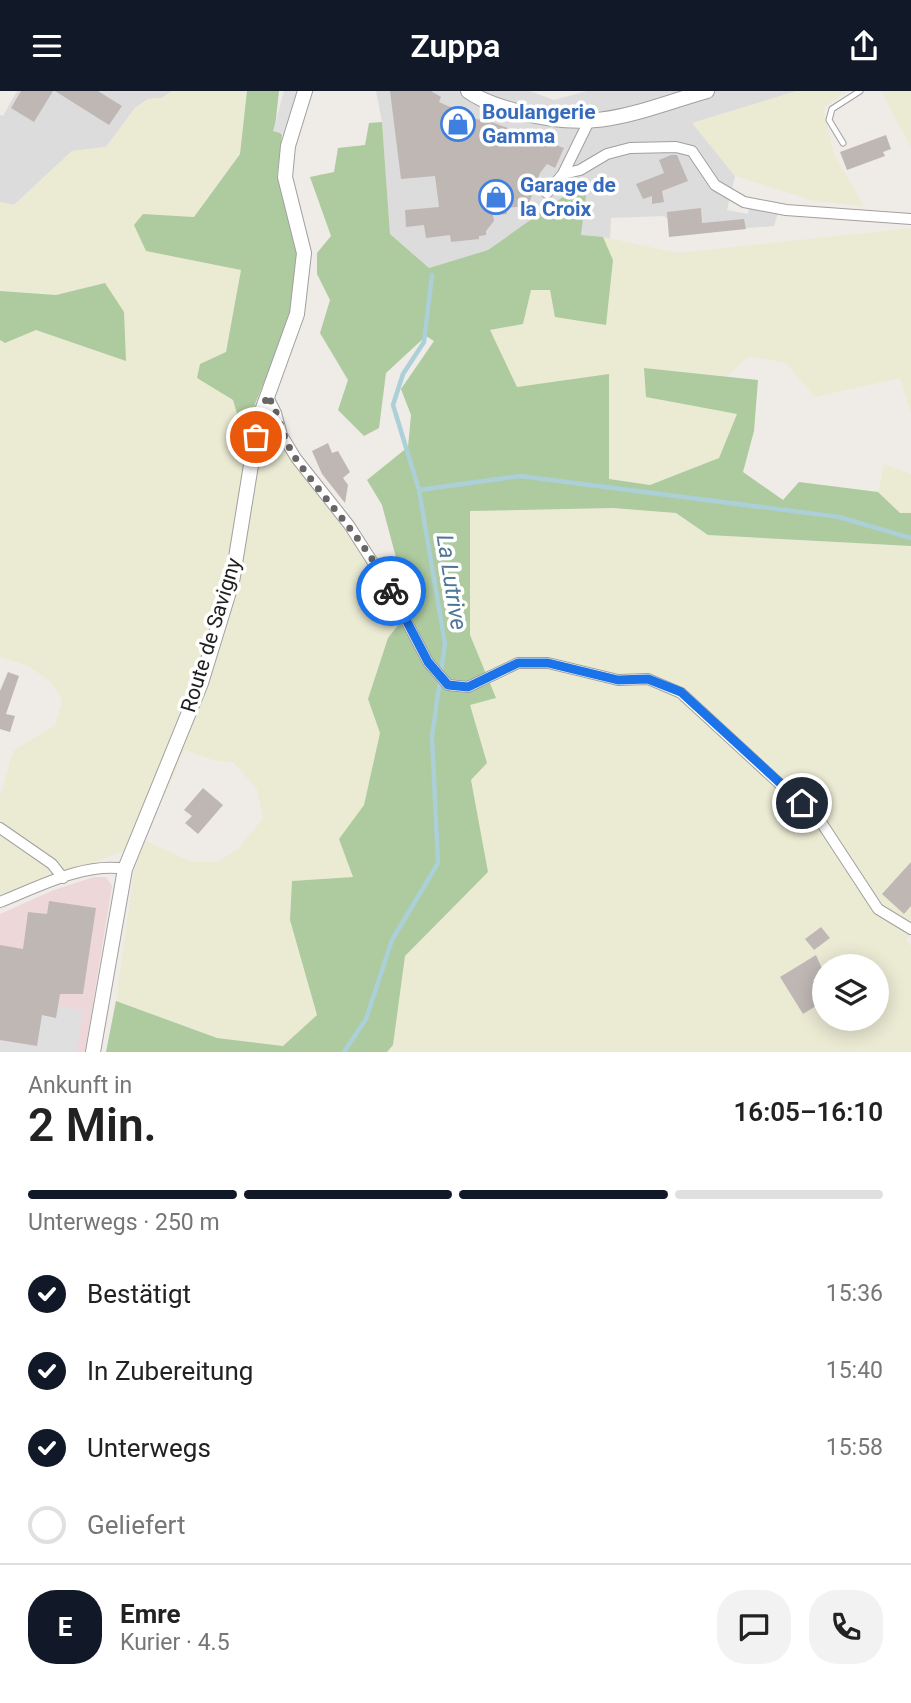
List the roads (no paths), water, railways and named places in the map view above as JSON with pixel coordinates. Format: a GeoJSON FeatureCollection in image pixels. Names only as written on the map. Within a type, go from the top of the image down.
{"type":"FeatureCollection","features":[{"type":"Feature","properties":{"kind":"street","name":"Route de Savigny"},"geometry":{"type":"LineString","coordinates":[[93,1052],[125,869],[201,683],[232,582],[258,422],[297,314],[304,253],[285,177],[289,146],[305,91]]}},
{"type":"Feature","properties":{"kind":"street"},"geometry":{"type":"LineString","coordinates":[[468,91],[508,109],[542,118],[588,123],[641,112],[707,91]]}},
{"type":"Feature","properties":{"kind":"street"},"geometry":{"type":"LineString","coordinates":[[547,193],[563,174],[588,123]]}},
{"type":"Feature","properties":{"kind":"street"},"geometry":{"type":"LineString","coordinates":[[563,174],[580,170],[607,154],[630,148],[676,147],[692,151],[715,185],[744,202],[786,210],[911,219]]}},
{"type":"Feature","properties":{"kind":"street"},"geometry":{"type":"LineString","coordinates":[[267,395],[276,412],[282,435],[296,459],[349,525],[388,586],[428,662],[448,685],[468,687],[518,663],[548,663],[618,680],[648,679],[681,692],[821,822],[878,909],[911,929]]}},
{"type":"Feature","properties":{"kind":"street"},"geometry":{"type":"LineString","coordinates":[[0,828],[52,864],[63,878]]}},
{"type":"Feature","properties":{"kind":"street"},"geometry":{"type":"LineString","coordinates":[[0,902],[63,878],[107,866],[125,869]]}},
{"type":"Feature","properties":{"kind":"lane"},"geometry":{"type":"LineString","coordinates":[[843,143],[829,120],[832,109],[859,91]]}},
{"type":"Feature","properties":{"kind":"waterway","name":"La Lutrive"},"geometry":{"type":"LineString","coordinates":[[344,1052],[366,1019],[392,940],[438,863],[432,737],[445,644],[419,490],[393,405],[403,374],[424,342],[432,275]]}},
{"type":"Feature","properties":{"kind":"waterway"},"geometry":{"type":"LineString","coordinates":[[419,490],[520,476],[839,517],[911,538]]}},
{"type":"Feature","properties":{"kind":"place","name":"Boulangerie Gamma"},"geometry":{"type":"Point","coordinates":[458,124]}},
{"type":"Feature","properties":{"kind":"place","name":"Garage de la Croix"},"geometry":{"type":"Point","coordinates":[496,197]}}]}
